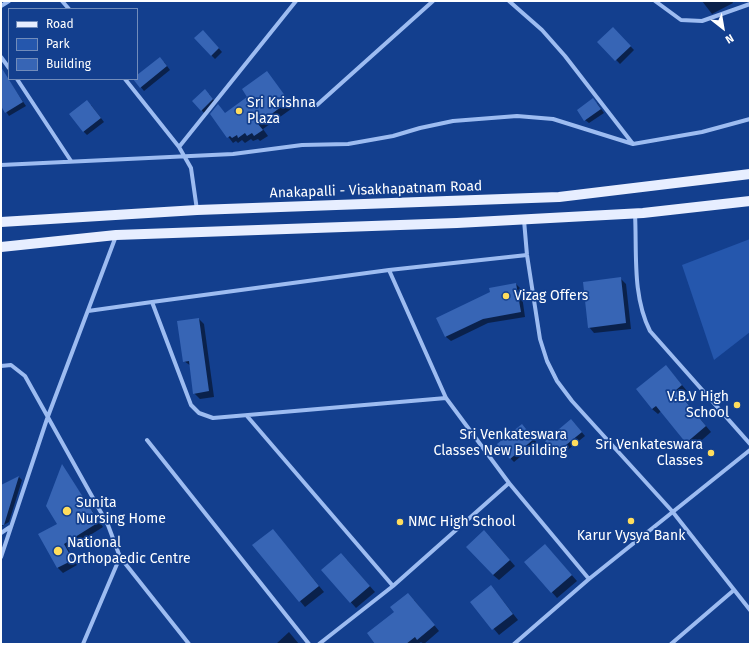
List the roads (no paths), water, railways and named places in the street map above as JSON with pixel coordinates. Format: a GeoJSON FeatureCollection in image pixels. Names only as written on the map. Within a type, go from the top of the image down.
{"type":"FeatureCollection","features":[{"type":"Feature","properties":{"kind":"main road","name":"Anakapalli - Visakhapatnam Road"},"geometry":{"type":"LineString","coordinates":[[1,222],[197,210],[559,197],[750,174]]}},
{"type":"Feature","properties":{"kind":"main road"},"geometry":{"type":"LineString","coordinates":[[1,247],[116,235],[524,219],[635,213],[750,201]]}},
{"type":"Feature","properties":{"kind":"street"},"geometry":{"type":"LineString","coordinates":[[1,6],[9,1]]}},
{"type":"Feature","properties":{"kind":"street"},"geometry":{"type":"LineString","coordinates":[[179,147],[296,1]]}},
{"type":"Feature","properties":{"kind":"street"},"geometry":{"type":"LineString","coordinates":[[317,105],[433,1]]}},
{"type":"Feature","properties":{"kind":"street"},"geometry":{"type":"LineString","coordinates":[[509,1],[542,30],[565,56],[633,144]]}},
{"type":"Feature","properties":{"kind":"street"},"geometry":{"type":"LineString","coordinates":[[655,1],[681,20],[702,21],[750,4]]}},
{"type":"Feature","properties":{"kind":"street"},"geometry":{"type":"LineString","coordinates":[[1,57],[8,67]]}},
{"type":"Feature","properties":{"kind":"street"},"geometry":{"type":"LineString","coordinates":[[18,80],[71,161]]}},
{"type":"Feature","properties":{"kind":"street"},"geometry":{"type":"LineString","coordinates":[[126,80],[179,147],[190,168],[197,210]]}},
{"type":"Feature","properties":{"kind":"street"},"geometry":{"type":"LineString","coordinates":[[1,165],[183,155],[233,154],[302,145],[348,144],[393,136],[420,128],[453,121],[517,116],[552,119],[633,144],[702,132],[750,119]]}},
{"type":"Feature","properties":{"kind":"street"},"geometry":{"type":"LineString","coordinates":[[635,213],[638,296],[642,315],[650,331],[750,444]]}},
{"type":"Feature","properties":{"kind":"street"},"geometry":{"type":"LineString","coordinates":[[524,219],[527,255],[540,339],[547,361],[557,381],[572,401],[672,512],[750,610]]}},
{"type":"Feature","properties":{"kind":"street"},"geometry":{"type":"LineString","coordinates":[[1,557],[48,419],[116,235]]}},
{"type":"Feature","properties":{"kind":"street"},"geometry":{"type":"LineString","coordinates":[[88,311],[389,270],[527,255]]}},
{"type":"Feature","properties":{"kind":"street"},"geometry":{"type":"LineString","coordinates":[[389,270],[446,398],[509,483],[589,579]]}},
{"type":"Feature","properties":{"kind":"street"},"geometry":{"type":"LineString","coordinates":[[152,302],[191,405],[199,413],[213,418],[446,398]]}},
{"type":"Feature","properties":{"kind":"street"},"geometry":{"type":"LineString","coordinates":[[1,366],[11,365],[25,376],[108,526],[120,557],[189,644]]}},
{"type":"Feature","properties":{"kind":"street"},"geometry":{"type":"LineString","coordinates":[[247,416],[393,586]]}},
{"type":"Feature","properties":{"kind":"street"},"geometry":{"type":"LineString","coordinates":[[147,440],[308,644]]}},
{"type":"Feature","properties":{"kind":"street"},"geometry":{"type":"LineString","coordinates":[[514,644],[589,579],[750,450]]}},
{"type":"Feature","properties":{"kind":"street"},"geometry":{"type":"LineString","coordinates":[[319,644],[393,586],[509,483]]}},
{"type":"Feature","properties":{"kind":"street"},"geometry":{"type":"LineString","coordinates":[[1,533],[10,527]]}},
{"type":"Feature","properties":{"kind":"street"},"geometry":{"type":"LineString","coordinates":[[83,644],[120,557]]}},
{"type":"Feature","properties":{"kind":"street"},"geometry":{"type":"LineString","coordinates":[[671,644],[734,590]]}},
{"type":"Feature","properties":{"kind":"place","name":"Sri Krishna Plaza"},"geometry":{"type":"Point","coordinates":[239,111]}},
{"type":"Feature","properties":{"kind":"place","name":"Vizag Offers"},"geometry":{"type":"Point","coordinates":[506,296]}},
{"type":"Feature","properties":{"kind":"place","name":"V.B.V High School"},"geometry":{"type":"Point","coordinates":[737,405]}},
{"type":"Feature","properties":{"kind":"place","name":"Sri Venkateswara Classes New Building"},"geometry":{"type":"Point","coordinates":[575,443]}},
{"type":"Feature","properties":{"kind":"place","name":"Sri Venkateswara Classes"},"geometry":{"type":"Point","coordinates":[711,453]}},
{"type":"Feature","properties":{"kind":"place","name":"Sunita Nursing Home"},"geometry":{"type":"Point","coordinates":[67,511]}},
{"type":"Feature","properties":{"kind":"place","name":"Karur Vysya Bank"},"geometry":{"type":"Point","coordinates":[631,521]}},
{"type":"Feature","properties":{"kind":"place","name":"NMC High School"},"geometry":{"type":"Point","coordinates":[400,522]}},
{"type":"Feature","properties":{"kind":"place","name":"National Orthopaedic Centre"},"geometry":{"type":"Point","coordinates":[58,551]}}]}
